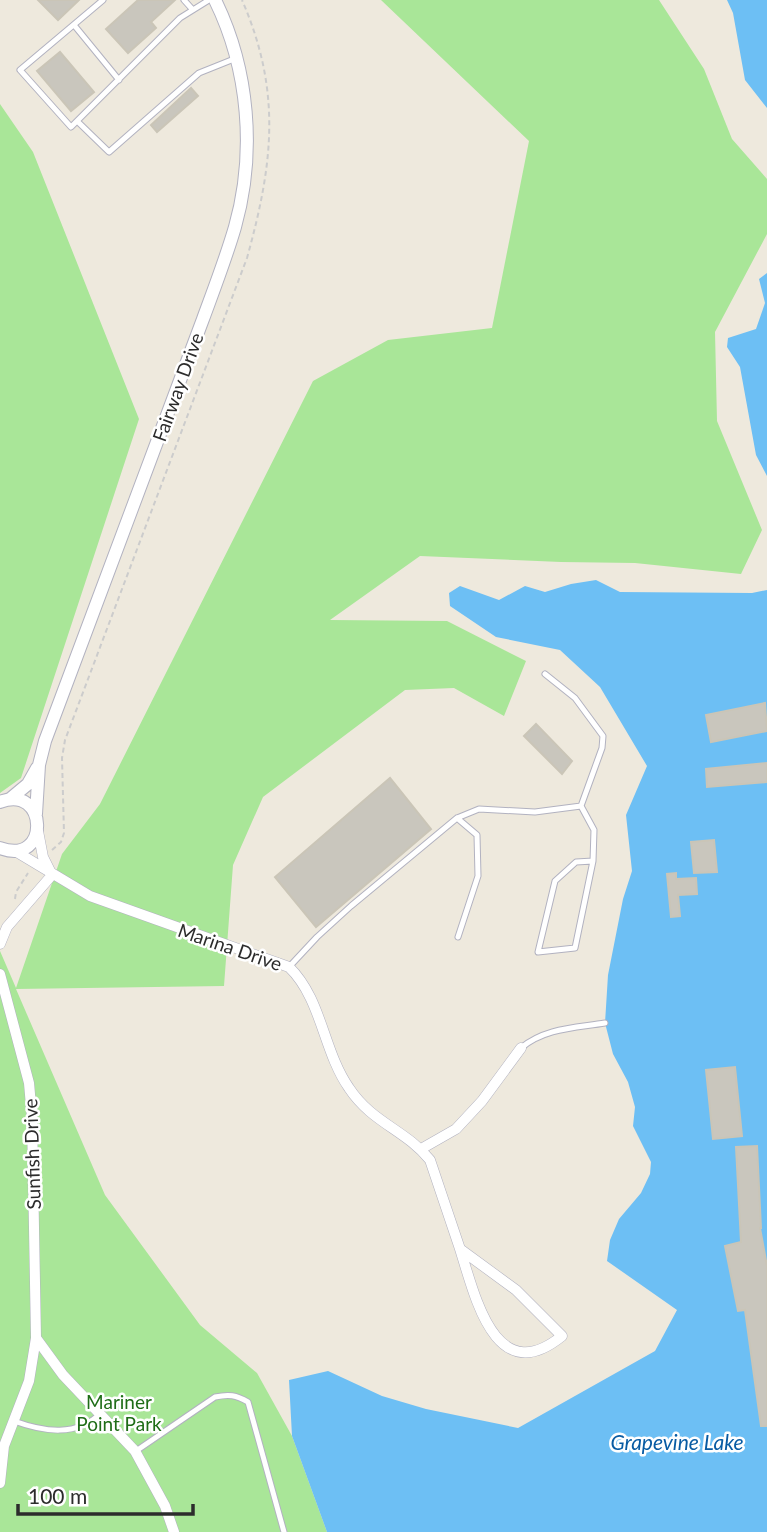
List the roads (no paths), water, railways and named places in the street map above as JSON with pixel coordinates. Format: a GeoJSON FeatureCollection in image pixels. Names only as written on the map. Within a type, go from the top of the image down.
{"type":"FeatureCollection","features":[{"type":"Feature","properties":{"kind":"street","name":"Fairway Drive"},"geometry":{"type":"LineString","coordinates":[[38,831],[38,765],[44,741],[235,226],[244,183],[247,141],[243,90],[237,58],[215,0]]}},
{"type":"Feature","properties":{"kind":"street","name":"Fairway Drive"},"geometry":{"type":"LineString","coordinates":[[5,801],[28,783],[38,765]]}},
{"type":"Feature","properties":{"kind":"street","name":"Fairway Drive"},"geometry":{"type":"LineString","coordinates":[[5,801],[24,802],[36,814]]}},
{"type":"Feature","properties":{"kind":"street"},"geometry":{"type":"LineString","coordinates":[[6,853],[28,846],[35,840],[38,831]]}},
{"type":"Feature","properties":{"kind":"street"},"geometry":{"type":"LineString","coordinates":[[38,831],[40,860]]}},
{"type":"Feature","properties":{"kind":"street","name":"Marina Drive"},"geometry":{"type":"LineString","coordinates":[[6,853],[40,860],[52,875],[90,896],[289,967],[303,980],[347,1087],[374,1117],[421,1149],[430,1160],[474,1295],[494,1337],[508,1349],[532,1352],[544,1348],[562,1336],[516,1290],[460,1249]]}},
{"type":"Feature","properties":{"kind":"street"},"geometry":{"type":"LineString","coordinates":[[0,944],[7,928],[19,912],[52,875]]}},
{"type":"Feature","properties":{"kind":"street","name":"Sunfish Drive"},"geometry":{"type":"LineString","coordinates":[[0,974],[29,1083],[36,1338],[29,1381],[4,1446],[0,1483]]}},
{"type":"Feature","properties":{"kind":"street"},"geometry":{"type":"LineString","coordinates":[[421,1149],[462,1123],[482,1101],[521,1048]]}},
{"type":"Feature","properties":{"kind":"street"},"geometry":{"type":"LineString","coordinates":[[36,1338],[63,1375],[135,1451],[165,1506],[174,1532]]}},
{"type":"Feature","properties":{"kind":"lane"},"geometry":{"type":"LineString","coordinates":[[103,0],[20,70],[71,127],[180,18],[209,0]]}},
{"type":"Feature","properties":{"kind":"lane"},"geometry":{"type":"LineString","coordinates":[[184,0],[193,10]]}},
{"type":"Feature","properties":{"kind":"lane"},"geometry":{"type":"LineString","coordinates":[[74,25],[119,80]]}},
{"type":"Feature","properties":{"kind":"lane"},"geometry":{"type":"LineString","coordinates":[[77,121],[109,152],[199,73],[237,58]]}},
{"type":"Feature","properties":{"kind":"lane"},"geometry":{"type":"LineString","coordinates":[[545,674],[575,698],[603,737],[602,748],[581,806],[594,830],[593,861],[575,948],[538,952],[555,881],[576,862],[593,861]]}},
{"type":"Feature","properties":{"kind":"lane"},"geometry":{"type":"LineString","coordinates":[[289,967],[342,914],[457,818],[479,809],[535,812],[581,806]]}},
{"type":"Feature","properties":{"kind":"lane"},"geometry":{"type":"LineString","coordinates":[[457,818],[477,835],[478,848],[478,876],[458,937]]}},
{"type":"Feature","properties":{"kind":"lane"},"geometry":{"type":"LineString","coordinates":[[521,1048],[538,1035],[605,1023]]}},
{"type":"Feature","properties":{"kind":"lane"},"geometry":{"type":"LineString","coordinates":[[135,1451],[215,1397],[226,1394],[238,1396],[248,1402],[284,1532]]}},
{"type":"Feature","properties":{"kind":"lane"},"geometry":{"type":"LineString","coordinates":[[14,1421],[47,1431],[67,1430],[91,1423],[101,1413]]}},
{"type":"Feature","properties":{"kind":"water"},"geometry":{"type":"Polygon","coordinates":[[[727,0],[767,0],[767,108],[745,80],[733,13],[727,0]]]}},
{"type":"Feature","properties":{"kind":"water"},"geometry":{"type":"Polygon","coordinates":[[[767,273],[767,476],[756,455],[740,367],[727,347],[728,338],[756,329],[765,303],[759,279],[767,273]]]}},
{"type":"Feature","properties":{"kind":"water","name":"Grapevine Lake"},"geometry":{"type":"Polygon","coordinates":[[[596,580],[620,592],[752,593],[767,590],[767,1532],[327,1532],[292,1436],[289,1380],[328,1371],[382,1396],[426,1409],[518,1428],[655,1351],[677,1310],[607,1261],[610,1240],[619,1219],[641,1193],[650,1174],[651,1162],[633,1126],[635,1107],[628,1082],[613,1054],[605,1023],[608,975],[623,899],[632,871],[626,815],[647,766],[600,687],[560,650],[496,637],[450,606],[449,593],[460,586],[499,600],[525,586],[545,592],[596,580]]]}},
{"type":"Feature","properties":{"kind":"park label","name":"Mariner Point Park"},"geometry":{"type":"Point","coordinates":[119,1413]}}]}
